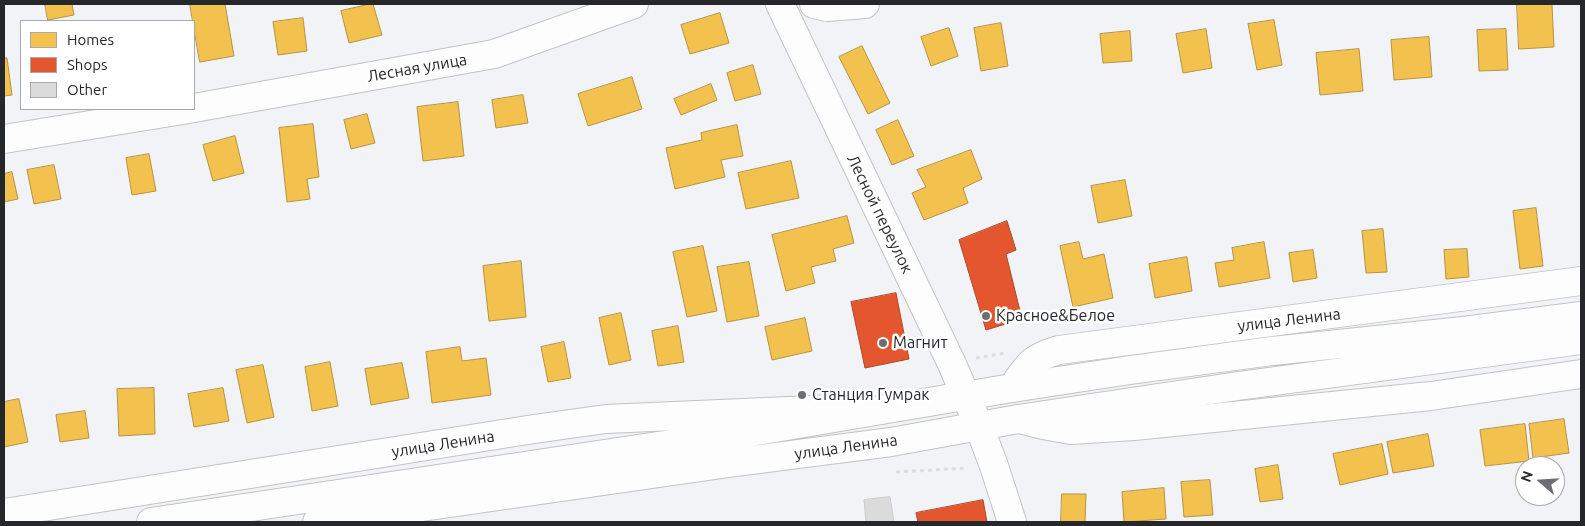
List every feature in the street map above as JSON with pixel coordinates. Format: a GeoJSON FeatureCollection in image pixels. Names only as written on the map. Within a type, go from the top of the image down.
{"type":"FeatureCollection","features":[{"type":"Feature","properties":{"kind":"street","name":"Лесная улица"},"geometry":{"type":"LineString","coordinates":[[195,108],[494,54],[634,4]]}},
{"type":"Feature","properties":{"kind":"street","name":"Лесной переулок"},"geometry":{"type":"LineString","coordinates":[[780,4],[966,396],[994,466],[1012,522]]}},
{"type":"Feature","properties":{"kind":"street"},"geometry":{"type":"LineString","coordinates":[[814,4],[827,7],[865,4]]}},
{"type":"Feature","properties":{"kind":"street"},"geometry":{"type":"LineString","coordinates":[[4,139],[183,110]]}},
{"type":"Feature","properties":{"kind":"street","name":"улица Ленина"},"geometry":{"type":"LineString","coordinates":[[1012,388],[1026,367],[1042,355],[1058,350],[1581,282]]}},
{"type":"Feature","properties":{"kind":"street","name":"улица Ленина"},"geometry":{"type":"LineString","coordinates":[[151,522],[722,436],[1130,370],[1272,351],[1462,331],[1581,316]]}},
{"type":"Feature","properties":{"kind":"street","name":"улица Ленина"},"geometry":{"type":"LineString","coordinates":[[318,522],[720,464],[891,442],[1018,419],[1238,386],[1581,340]]}},
{"type":"Feature","properties":{"kind":"street","name":"улица Ленина"},"geometry":{"type":"LineString","coordinates":[[1018,419],[1071,430],[1134,426],[1431,396],[1581,374]]}},
{"type":"Feature","properties":{"kind":"street","name":"улица Ленина"},"geometry":{"type":"LineString","coordinates":[[4,513],[606,419],[845,408],[885,409]]}},
{"type":"Feature","properties":{"kind":"path"},"geometry":{"type":"LineString","coordinates":[[896,472],[994,466]]}},
{"type":"Feature","properties":{"kind":"building: Homes"},"geometry":{"type":"Polygon","coordinates":[[[45,4],[72,4],[74,15],[48,20],[45,4]]]}},
{"type":"Feature","properties":{"kind":"building: Homes"},"geometry":{"type":"Polygon","coordinates":[[[190,4],[225,4],[234,56],[200,62],[195,33],[195,20],[193,20],[190,4]]]}},
{"type":"Feature","properties":{"kind":"building: Homes"},"geometry":{"type":"Polygon","coordinates":[[[373,4],[382,35],[349,43],[341,11],[373,4]]]}},
{"type":"Feature","properties":{"kind":"building: Homes"},"geometry":{"type":"Polygon","coordinates":[[[1517,4],[1552,4],[1554,47],[1519,49],[1517,4]]]}},
{"type":"Feature","properties":{"kind":"building: Homes"},"geometry":{"type":"Polygon","coordinates":[[[720,13],[729,43],[690,54],[681,25],[720,13]]]}},
{"type":"Feature","properties":{"kind":"building: Homes"},"geometry":{"type":"Polygon","coordinates":[[[303,18],[307,51],[278,55],[273,22],[303,18]]]}},
{"type":"Feature","properties":{"kind":"building: Homes"},"geometry":{"type":"Polygon","coordinates":[[[1274,20],[1282,65],[1257,70],[1248,24],[1274,20]]]}},
{"type":"Feature","properties":{"kind":"building: Homes"},"geometry":{"type":"Polygon","coordinates":[[[1001,23],[1008,66],[981,71],[974,28],[1001,23]]]}},
{"type":"Feature","properties":{"kind":"building: Homes"},"geometry":{"type":"Polygon","coordinates":[[[949,28],[958,56],[931,66],[921,37],[949,28]]]}},
{"type":"Feature","properties":{"kind":"building: Homes"},"geometry":{"type":"Polygon","coordinates":[[[1206,29],[1212,68],[1183,73],[1176,34],[1206,29]]]}},
{"type":"Feature","properties":{"kind":"building: Homes"},"geometry":{"type":"Polygon","coordinates":[[[1506,29],[1508,70],[1479,71],[1477,30],[1506,29]]]}},
{"type":"Feature","properties":{"kind":"building: Homes"},"geometry":{"type":"Polygon","coordinates":[[[1130,31],[1132,61],[1103,63],[1100,34],[1130,31]]]}},
{"type":"Feature","properties":{"kind":"building: Homes"},"geometry":{"type":"Polygon","coordinates":[[[1429,37],[1432,77],[1394,80],[1391,40],[1429,37]]]}},
{"type":"Feature","properties":{"kind":"building: Homes"},"geometry":{"type":"Polygon","coordinates":[[[862,46],[890,103],[868,114],[839,57],[862,46]]]}},
{"type":"Feature","properties":{"kind":"building: Homes"},"geometry":{"type":"Polygon","coordinates":[[[1359,49],[1363,91],[1320,95],[1316,53],[1359,49]]]}},
{"type":"Feature","properties":{"kind":"building: Homes"},"geometry":{"type":"Polygon","coordinates":[[[4,58],[7,58],[12,95],[4,96],[4,58]]]}},
{"type":"Feature","properties":{"kind":"building: Homes"},"geometry":{"type":"Polygon","coordinates":[[[753,65],[761,94],[735,101],[727,73],[753,65]]]}},
{"type":"Feature","properties":{"kind":"building: Homes"},"geometry":{"type":"Polygon","coordinates":[[[632,77],[642,109],[588,126],[578,94],[632,77]]]}},
{"type":"Feature","properties":{"kind":"building: Homes"},"geometry":{"type":"Polygon","coordinates":[[[711,84],[717,100],[681,115],[674,99],[711,84]]]}},
{"type":"Feature","properties":{"kind":"building: Homes"},"geometry":{"type":"Polygon","coordinates":[[[523,95],[528,123],[496,128],[492,100],[523,95]]]}},
{"type":"Feature","properties":{"kind":"building: Homes"},"geometry":{"type":"Polygon","coordinates":[[[458,102],[464,156],[423,161],[417,107],[458,102]]]}},
{"type":"Feature","properties":{"kind":"building: Homes"},"geometry":{"type":"Polygon","coordinates":[[[367,114],[375,143],[351,149],[344,120],[367,114]]]}},
{"type":"Feature","properties":{"kind":"building: Homes"},"geometry":{"type":"Polygon","coordinates":[[[898,120],[914,156],[892,165],[876,130],[898,120]]]}},
{"type":"Feature","properties":{"kind":"building: Homes"},"geometry":{"type":"Polygon","coordinates":[[[313,124],[319,177],[307,179],[310,199],[287,202],[279,128],[313,124]]]}},
{"type":"Feature","properties":{"kind":"building: Homes"},"geometry":{"type":"Polygon","coordinates":[[[737,125],[743,156],[721,160],[725,177],[675,189],[666,148],[702,140],[701,133],[737,125]]]}},
{"type":"Feature","properties":{"kind":"building: Homes"},"geometry":{"type":"Polygon","coordinates":[[[235,136],[244,173],[213,181],[203,145],[235,136]]]}},
{"type":"Feature","properties":{"kind":"building: Homes"},"geometry":{"type":"Polygon","coordinates":[[[971,150],[982,179],[963,188],[968,203],[924,220],[912,193],[926,187],[917,170],[971,150]]]}},
{"type":"Feature","properties":{"kind":"building: Homes"},"geometry":{"type":"Polygon","coordinates":[[[149,154],[156,191],[132,195],[126,158],[149,154]]]}},
{"type":"Feature","properties":{"kind":"building: Homes"},"geometry":{"type":"Polygon","coordinates":[[[791,161],[799,198],[746,209],[738,173],[791,161]]]}},
{"type":"Feature","properties":{"kind":"building: Homes"},"geometry":{"type":"Polygon","coordinates":[[[54,165],[61,199],[34,204],[27,170],[54,165]]]}},
{"type":"Feature","properties":{"kind":"building: Homes"},"geometry":{"type":"Polygon","coordinates":[[[12,172],[18,199],[4,202],[4,174],[12,172]]]}},
{"type":"Feature","properties":{"kind":"building: Homes"},"geometry":{"type":"Polygon","coordinates":[[[1125,180],[1132,216],[1098,223],[1091,186],[1125,180]]]}},
{"type":"Feature","properties":{"kind":"building: Homes"},"geometry":{"type":"Polygon","coordinates":[[[1536,208],[1543,266],[1520,269],[1513,211],[1536,208]]]}},
{"type":"Feature","properties":{"kind":"building: Homes"},"geometry":{"type":"Polygon","coordinates":[[[847,216],[854,243],[833,249],[836,261],[811,267],[815,283],[786,291],[772,235],[847,216]]]}},
{"type":"Feature","properties":{"kind":"building: Homes"},"geometry":{"type":"Polygon","coordinates":[[[1383,229],[1387,272],[1366,273],[1362,231],[1383,229]]]}},
{"type":"Feature","properties":{"kind":"building: Homes"},"geometry":{"type":"Polygon","coordinates":[[[1079,242],[1083,259],[1104,254],[1113,298],[1073,307],[1060,246],[1079,242]]]}},
{"type":"Feature","properties":{"kind":"building: Homes"},"geometry":{"type":"Polygon","coordinates":[[[1264,242],[1270,278],[1219,287],[1215,263],[1234,260],[1232,248],[1264,242]]]}},
{"type":"Feature","properties":{"kind":"building: Homes"},"geometry":{"type":"Polygon","coordinates":[[[703,246],[717,311],[687,317],[673,252],[703,246]]]}},
{"type":"Feature","properties":{"kind":"building: Homes"},"geometry":{"type":"Polygon","coordinates":[[[1467,249],[1469,277],[1446,279],[1444,250],[1467,249]]]}},
{"type":"Feature","properties":{"kind":"building: Homes"},"geometry":{"type":"Polygon","coordinates":[[[1313,250],[1317,278],[1293,282],[1289,253],[1313,250]]]}},
{"type":"Feature","properties":{"kind":"building: Homes"},"geometry":{"type":"Polygon","coordinates":[[[1187,257],[1192,291],[1155,298],[1149,264],[1187,257]]]}},
{"type":"Feature","properties":{"kind":"building: Homes"},"geometry":{"type":"Polygon","coordinates":[[[521,261],[526,317],[489,321],[483,266],[521,261]]]}},
{"type":"Feature","properties":{"kind":"building: Homes"},"geometry":{"type":"Polygon","coordinates":[[[749,262],[759,316],[727,322],[717,267],[749,262]]]}},
{"type":"Feature","properties":{"kind":"building: Homes"},"geometry":{"type":"Polygon","coordinates":[[[621,313],[631,360],[609,365],[599,318],[621,313]]]}},
{"type":"Feature","properties":{"kind":"building: Homes"},"geometry":{"type":"Polygon","coordinates":[[[805,318],[812,351],[772,360],[765,327],[805,318]]]}},
{"type":"Feature","properties":{"kind":"building: Homes"},"geometry":{"type":"Polygon","coordinates":[[[678,326],[684,362],[658,366],[652,331],[678,326]]]}},
{"type":"Feature","properties":{"kind":"building: Homes"},"geometry":{"type":"Polygon","coordinates":[[[564,342],[571,378],[548,382],[541,347],[564,342]]]}},
{"type":"Feature","properties":{"kind":"building: Homes"},"geometry":{"type":"Polygon","coordinates":[[[460,347],[462,361],[486,358],[491,395],[432,403],[426,352],[460,347]]]}},
{"type":"Feature","properties":{"kind":"building: Homes"},"geometry":{"type":"Polygon","coordinates":[[[330,362],[338,406],[312,411],[305,367],[330,362]]]}},
{"type":"Feature","properties":{"kind":"building: Homes"},"geometry":{"type":"Polygon","coordinates":[[[402,363],[409,398],[371,405],[365,369],[402,363]]]}},
{"type":"Feature","properties":{"kind":"building: Homes"},"geometry":{"type":"Polygon","coordinates":[[[263,365],[274,417],[247,423],[236,370],[263,365]]]}},
{"type":"Feature","properties":{"kind":"building: Homes"},"geometry":{"type":"Polygon","coordinates":[[[154,388],[155,434],[119,436],[117,389],[154,388]]]}},
{"type":"Feature","properties":{"kind":"building: Homes"},"geometry":{"type":"Polygon","coordinates":[[[223,388],[229,421],[194,427],[188,394],[223,388]]]}},
{"type":"Feature","properties":{"kind":"building: Homes"},"geometry":{"type":"Polygon","coordinates":[[[19,399],[28,442],[4,447],[4,402],[19,399]]]}},
{"type":"Feature","properties":{"kind":"building: Homes"},"geometry":{"type":"Polygon","coordinates":[[[85,411],[89,438],[60,442],[56,415],[85,411]]]}},
{"type":"Feature","properties":{"kind":"building: Homes"},"geometry":{"type":"Polygon","coordinates":[[[1564,419],[1569,453],[1533,456],[1529,424],[1564,419]]]}},
{"type":"Feature","properties":{"kind":"building: Homes"},"geometry":{"type":"Polygon","coordinates":[[[1525,424],[1528,456],[1515,456],[1515,463],[1485,466],[1480,430],[1525,424]]]}},
{"type":"Feature","properties":{"kind":"building: Homes"},"geometry":{"type":"Polygon","coordinates":[[[1428,434],[1434,466],[1393,473],[1387,442],[1428,434]]]}},
{"type":"Feature","properties":{"kind":"building: Homes"},"geometry":{"type":"Polygon","coordinates":[[[1382,444],[1388,474],[1340,485],[1333,454],[1382,444]]]}},
{"type":"Feature","properties":{"kind":"building: Homes"},"geometry":{"type":"Polygon","coordinates":[[[1278,465],[1283,499],[1260,502],[1255,469],[1278,465]]]}},
{"type":"Feature","properties":{"kind":"building: Homes"},"geometry":{"type":"Polygon","coordinates":[[[1210,480],[1213,515],[1184,517],[1181,482],[1210,480]]]}},
{"type":"Feature","properties":{"kind":"building: Homes"},"geometry":{"type":"Polygon","coordinates":[[[1164,488],[1166,519],[1124,522],[1122,492],[1164,488]]]}},
{"type":"Feature","properties":{"kind":"building: Homes"},"geometry":{"type":"Polygon","coordinates":[[[1062,494],[1086,494],[1085,522],[1061,522],[1062,494]]]}},
{"type":"Feature","properties":{"kind":"building: Shops"},"geometry":{"type":"Polygon","coordinates":[[[1007,221],[1016,250],[1006,254],[1022,319],[986,330],[959,240],[1007,221]]]}},
{"type":"Feature","properties":{"kind":"building: Shops","name":"Магнит"},"geometry":{"type":"Polygon","coordinates":[[[896,293],[909,359],[865,368],[851,302],[896,293]]]}},
{"type":"Feature","properties":{"kind":"building: Shops"},"geometry":{"type":"Polygon","coordinates":[[[983,500],[987,522],[918,522],[916,513],[983,500]]]}},
{"type":"Feature","properties":{"kind":"building: Other"},"geometry":{"type":"Polygon","coordinates":[[[890,497],[894,522],[866,522],[864,500],[890,497]]]}},
{"type":"Feature","properties":{"kind":"place","name":"Красное&Белое"},"geometry":{"type":"Point","coordinates":[986,316]}},
{"type":"Feature","properties":{"kind":"place","name":"Магнит"},"geometry":{"type":"Point","coordinates":[883,343]}},
{"type":"Feature","properties":{"kind":"place","name":"Станция Гумрак"},"geometry":{"type":"Point","coordinates":[802,395]}}]}
